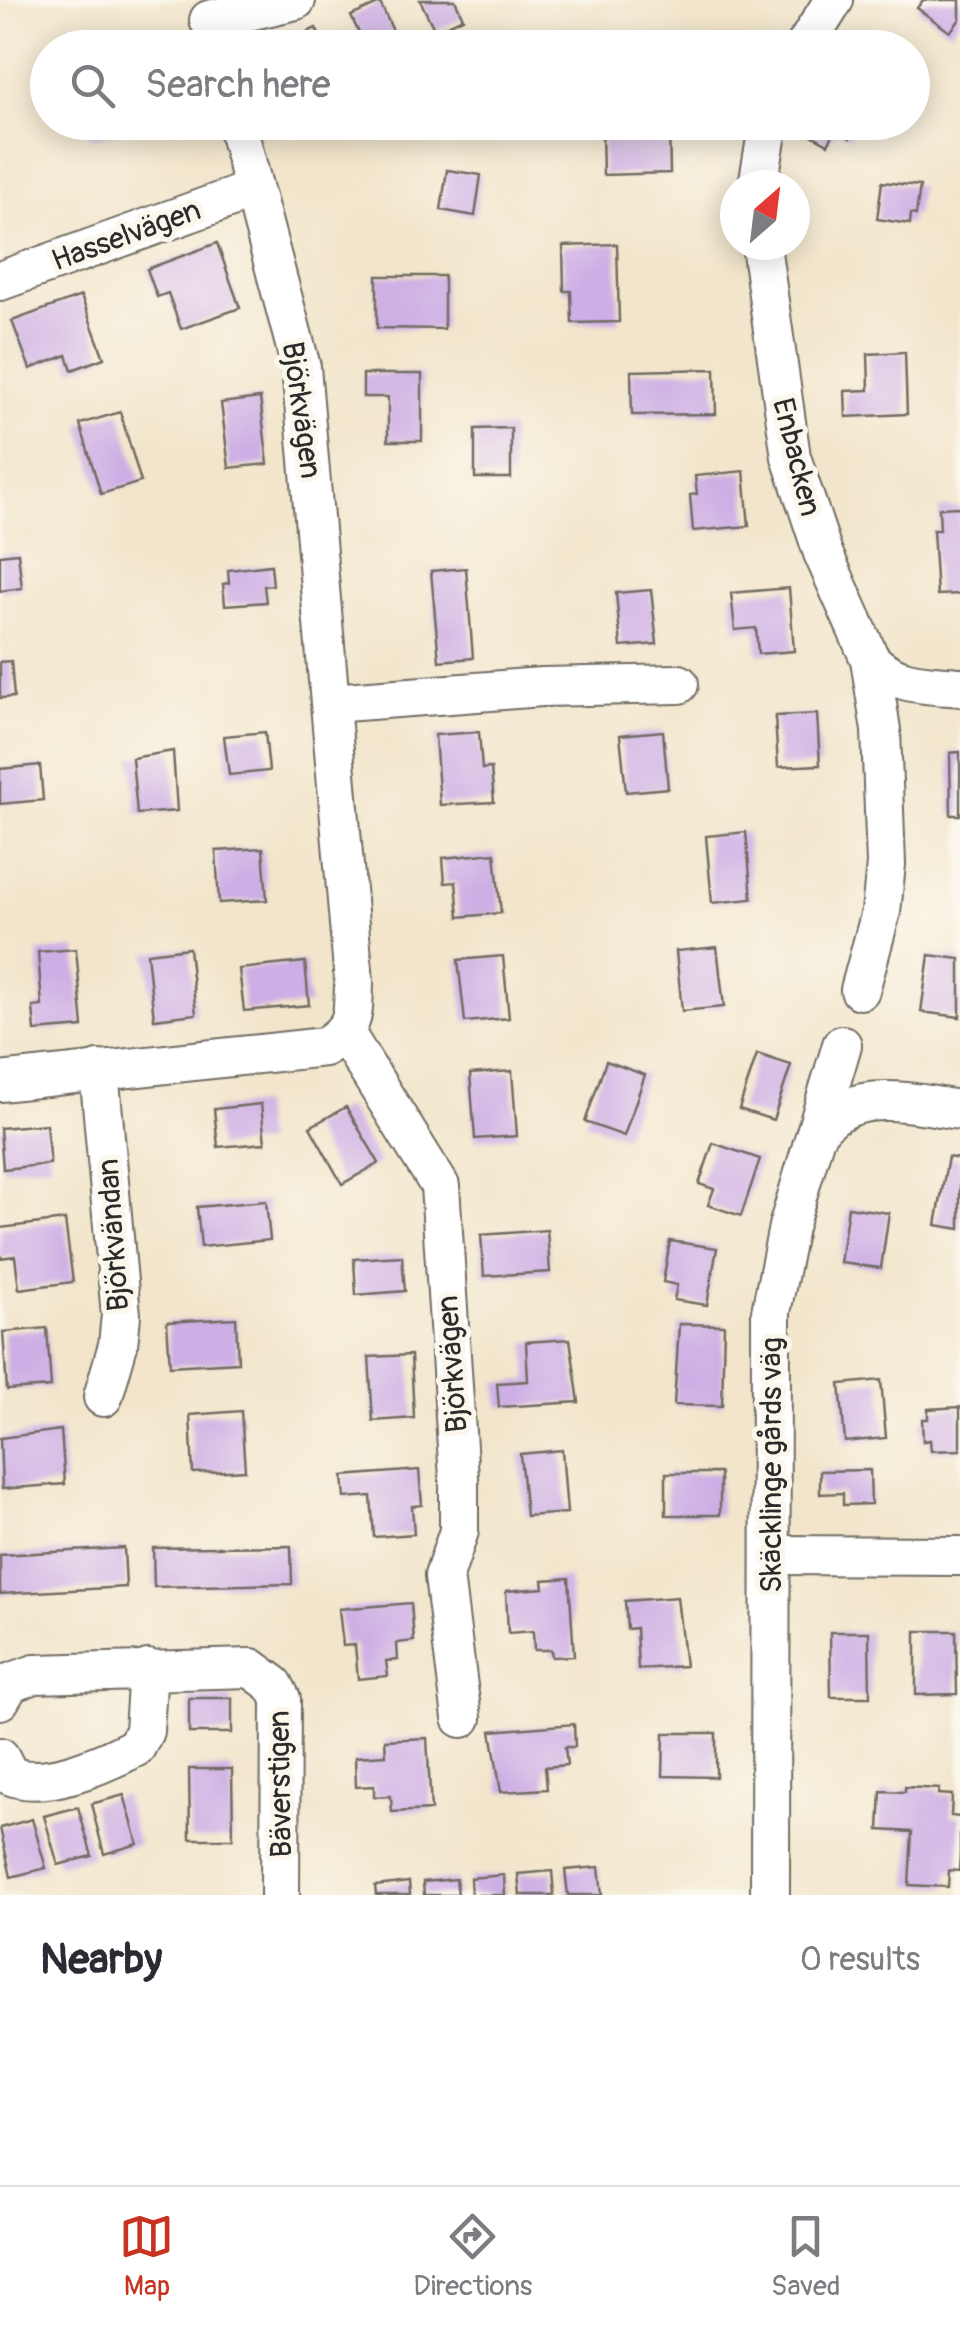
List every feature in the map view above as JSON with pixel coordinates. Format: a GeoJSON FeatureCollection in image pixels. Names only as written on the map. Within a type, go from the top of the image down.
{"type":"FeatureCollection","features":[{"type":"Feature","properties":{"kind":"street"},"geometry":{"type":"LineString","coordinates":[[209,23],[296,0]]}},
{"type":"Feature","properties":{"kind":"street"},"geometry":{"type":"LineString","coordinates":[[815,30],[834,0]]}},
{"type":"Feature","properties":{"kind":"street","name":"Björkvägen"},"geometry":{"type":"LineString","coordinates":[[240,140],[301,367],[354,982],[353,1017],[345,1033],[440,1186],[459,1496],[459,1531],[444,1576],[462,1718]]}},
{"type":"Feature","properties":{"kind":"street"},"geometry":{"type":"LineString","coordinates":[[761,170],[766,140]]}},
{"type":"Feature","properties":{"kind":"street","name":"Hasselvägen"},"geometry":{"type":"LineString","coordinates":[[0,281],[253,190]]}},
{"type":"Feature","properties":{"kind":"street","name":"Enbacken"},"geometry":{"type":"LineString","coordinates":[[763,260],[792,461],[823,553],[870,659],[888,835],[881,912],[860,990]]}},
{"type":"Feature","properties":{"kind":"street"},"geometry":{"type":"LineString","coordinates":[[870,659],[882,672],[902,682],[960,688]]}},
{"type":"Feature","properties":{"kind":"street"},"geometry":{"type":"LineString","coordinates":[[331,703],[542,688],[679,684]]}},
{"type":"Feature","properties":{"kind":"street"},"geometry":{"type":"LineString","coordinates":[[0,1082],[324,1047],[345,1033]]}},
{"type":"Feature","properties":{"kind":"street","name":"Skäcklinge gårds väg"},"geometry":{"type":"LineString","coordinates":[[770,1895],[772,1312],[788,1226],[842,1045]]}},
{"type":"Feature","properties":{"kind":"street","name":"Björkvändan"},"geometry":{"type":"LineString","coordinates":[[99,1070],[121,1314],[118,1346],[103,1397]]}},
{"type":"Feature","properties":{"kind":"street"},"geometry":{"type":"LineString","coordinates":[[816,1134],[828,1116],[860,1102],[960,1110]]}},
{"type":"Feature","properties":{"kind":"street"},"geometry":{"type":"LineString","coordinates":[[772,1556],[960,1556]]}},
{"type":"Feature","properties":{"kind":"street","name":"Bäverstigen"},"geometry":{"type":"LineString","coordinates":[[0,1700],[10,1683],[24,1676],[251,1668],[274,1685],[281,1699],[280,1895]]}},
{"type":"Feature","properties":{"kind":"street"},"geometry":{"type":"LineString","coordinates":[[0,1757],[9,1775],[28,1781],[61,1775],[136,1747],[144,1731],[148,1669]]}},
{"type":"Feature","properties":{"kind":"building"},"geometry":{"type":"Polygon","coordinates":[[[420,0],[455,0],[463,18],[435,30],[420,0]]]}},
{"type":"Feature","properties":{"kind":"building"},"geometry":{"type":"Polygon","coordinates":[[[923,0],[960,0],[960,19],[950,32],[917,8],[923,0]]]}},
{"type":"Feature","properties":{"kind":"building"},"geometry":{"type":"Polygon","coordinates":[[[380,3],[393,30],[358,30],[351,16],[380,3]]]}},
{"type":"Feature","properties":{"kind":"building"},"geometry":{"type":"Polygon","coordinates":[[[602,140],[669,140],[670,173],[603,175],[602,140]]]}},
{"type":"Feature","properties":{"kind":"building"},"geometry":{"type":"Polygon","coordinates":[[[447,170],[481,175],[475,216],[441,210],[447,170]]]}},
{"type":"Feature","properties":{"kind":"building"},"geometry":{"type":"Polygon","coordinates":[[[882,182],[920,186],[916,215],[911,214],[910,224],[877,219],[882,182]]]}},
{"type":"Feature","properties":{"kind":"building"},"geometry":{"type":"Polygon","coordinates":[[[217,243],[240,308],[181,329],[168,293],[157,297],[147,269],[217,243]]]}},
{"type":"Feature","properties":{"kind":"building"},"geometry":{"type":"Polygon","coordinates":[[[617,244],[619,322],[572,323],[571,291],[564,291],[563,246],[617,244]]]}},
{"type":"Feature","properties":{"kind":"building"},"geometry":{"type":"Polygon","coordinates":[[[377,276],[444,276],[444,329],[377,328],[377,276]]]}},
{"type":"Feature","properties":{"kind":"building"},"geometry":{"type":"Polygon","coordinates":[[[81,296],[104,358],[72,370],[67,355],[30,369],[12,321],[81,296]]]}},
{"type":"Feature","properties":{"kind":"building"},"geometry":{"type":"Polygon","coordinates":[[[905,352],[907,414],[846,417],[845,391],[869,390],[868,354],[905,352]]]}},
{"type":"Feature","properties":{"kind":"building"},"geometry":{"type":"Polygon","coordinates":[[[715,369],[716,414],[632,415],[631,371],[715,369]]]}},
{"type":"Feature","properties":{"kind":"building"},"geometry":{"type":"Polygon","coordinates":[[[363,374],[422,374],[422,441],[388,441],[388,397],[363,397],[363,374]]]}},
{"type":"Feature","properties":{"kind":"building"},"geometry":{"type":"Polygon","coordinates":[[[260,398],[268,464],[229,468],[221,403],[260,398]]]}},
{"type":"Feature","properties":{"kind":"building"},"geometry":{"type":"Polygon","coordinates":[[[120,412],[141,482],[101,494],[80,424],[120,412]]]}},
{"type":"Feature","properties":{"kind":"building"},"geometry":{"type":"Polygon","coordinates":[[[511,428],[511,478],[475,478],[475,429],[511,428]]]}},
{"type":"Feature","properties":{"kind":"building"},"geometry":{"type":"Polygon","coordinates":[[[744,471],[749,526],[693,531],[690,495],[697,494],[695,476],[744,471]]]}},
{"type":"Feature","properties":{"kind":"building"},"geometry":{"type":"Polygon","coordinates":[[[960,507],[960,594],[937,595],[933,530],[940,530],[939,508],[960,507]]]}},
{"type":"Feature","properties":{"kind":"building"},"geometry":{"type":"Polygon","coordinates":[[[18,553],[22,588],[0,591],[0,555],[18,553]]]}},
{"type":"Feature","properties":{"kind":"building"},"geometry":{"type":"Polygon","coordinates":[[[271,565],[273,585],[264,586],[266,602],[225,605],[223,584],[229,583],[228,570],[271,565]]]}},
{"type":"Feature","properties":{"kind":"building"},"geometry":{"type":"Polygon","coordinates":[[[466,568],[473,658],[439,661],[431,571],[466,568]]]}},
{"type":"Feature","properties":{"kind":"building"},"geometry":{"type":"Polygon","coordinates":[[[789,588],[794,651],[758,654],[756,628],[735,630],[731,593],[789,588]]]}},
{"type":"Feature","properties":{"kind":"building"},"geometry":{"type":"Polygon","coordinates":[[[651,590],[657,644],[621,647],[616,593],[651,590]]]}},
{"type":"Feature","properties":{"kind":"building"},"geometry":{"type":"Polygon","coordinates":[[[11,661],[14,697],[0,698],[0,662],[11,661]]]}},
{"type":"Feature","properties":{"kind":"building"},"geometry":{"type":"Polygon","coordinates":[[[817,714],[820,765],[778,767],[775,716],[817,714]]]}},
{"type":"Feature","properties":{"kind":"building"},"geometry":{"type":"Polygon","coordinates":[[[663,731],[668,788],[626,792],[620,735],[663,731]]]}},
{"type":"Feature","properties":{"kind":"building"},"geometry":{"type":"Polygon","coordinates":[[[265,732],[269,771],[229,775],[224,736],[265,732]]]}},
{"type":"Feature","properties":{"kind":"building"},"geometry":{"type":"Polygon","coordinates":[[[479,732],[482,769],[491,768],[494,802],[440,805],[435,735],[479,732]]]}},
{"type":"Feature","properties":{"kind":"building"},"geometry":{"type":"Polygon","coordinates":[[[173,751],[177,811],[137,814],[132,758],[173,751]]]}},
{"type":"Feature","properties":{"kind":"building"},"geometry":{"type":"Polygon","coordinates":[[[960,752],[960,815],[951,815],[950,753],[960,752]]]}},
{"type":"Feature","properties":{"kind":"building"},"geometry":{"type":"Polygon","coordinates":[[[40,765],[43,800],[0,804],[0,769],[40,765]]]}},
{"type":"Feature","properties":{"kind":"building"},"geometry":{"type":"Polygon","coordinates":[[[746,832],[752,899],[712,903],[706,836],[746,832]]]}},
{"type":"Feature","properties":{"kind":"building"},"geometry":{"type":"Polygon","coordinates":[[[263,848],[267,900],[219,903],[216,851],[263,848]]]}},
{"type":"Feature","properties":{"kind":"building"},"geometry":{"type":"Polygon","coordinates":[[[495,853],[501,913],[459,917],[456,882],[445,883],[443,858],[495,853]]]}},
{"type":"Feature","properties":{"kind":"building"},"geometry":{"type":"Polygon","coordinates":[[[717,947],[724,1007],[682,1011],[676,951],[717,947]]]}},
{"type":"Feature","properties":{"kind":"building"},"geometry":{"type":"Polygon","coordinates":[[[189,948],[196,1014],[154,1019],[147,953],[189,948]]]}},
{"type":"Feature","properties":{"kind":"building"},"geometry":{"type":"Polygon","coordinates":[[[76,949],[83,1027],[35,1031],[33,1007],[42,1006],[38,952],[76,949]]]}},
{"type":"Feature","properties":{"kind":"building"},"geometry":{"type":"Polygon","coordinates":[[[929,955],[960,959],[960,1017],[921,1012],[929,955]]]}},
{"type":"Feature","properties":{"kind":"building"},"geometry":{"type":"Polygon","coordinates":[[[503,956],[509,1018],[465,1022],[458,960],[503,956]]]}},
{"type":"Feature","properties":{"kind":"building"},"geometry":{"type":"Polygon","coordinates":[[[305,962],[309,1005],[244,1011],[239,969],[305,962]]]}},
{"type":"Feature","properties":{"kind":"building"},"geometry":{"type":"Polygon","coordinates":[[[757,1054],[791,1065],[773,1120],[739,1109],[757,1054]]]}},
{"type":"Feature","properties":{"kind":"building"},"geometry":{"type":"Polygon","coordinates":[[[606,1061],[645,1075],[624,1136],[585,1122],[606,1061]]]}},
{"type":"Feature","properties":{"kind":"building"},"geometry":{"type":"Polygon","coordinates":[[[512,1071],[517,1136],[475,1139],[470,1074],[512,1071]]]}},
{"type":"Feature","properties":{"kind":"building"},"geometry":{"type":"Polygon","coordinates":[[[261,1104],[265,1143],[218,1147],[214,1109],[261,1104]]]}},
{"type":"Feature","properties":{"kind":"building"},"geometry":{"type":"Polygon","coordinates":[[[346,1107],[379,1163],[342,1184],[310,1127],[346,1107]]]}},
{"type":"Feature","properties":{"kind":"building"},"geometry":{"type":"Polygon","coordinates":[[[46,1124],[50,1164],[3,1169],[0,1128],[46,1124]]]}},
{"type":"Feature","properties":{"kind":"building"},"geometry":{"type":"Polygon","coordinates":[[[713,1143],[760,1159],[741,1216],[708,1205],[714,1189],[699,1184],[713,1143]]]}},
{"type":"Feature","properties":{"kind":"building"},"geometry":{"type":"Polygon","coordinates":[[[948,1157],[960,1159],[960,1229],[936,1225],[948,1157]]]}},
{"type":"Feature","properties":{"kind":"building"},"geometry":{"type":"Polygon","coordinates":[[[266,1201],[270,1240],[201,1247],[197,1207],[266,1201]]]}},
{"type":"Feature","properties":{"kind":"building"},"geometry":{"type":"Polygon","coordinates":[[[848,1207],[889,1213],[881,1268],[840,1263],[848,1207]]]}},
{"type":"Feature","properties":{"kind":"building"},"geometry":{"type":"Polygon","coordinates":[[[65,1220],[73,1282],[19,1289],[15,1256],[0,1258],[0,1228],[65,1220]]]}},
{"type":"Feature","properties":{"kind":"building"},"geometry":{"type":"Polygon","coordinates":[[[547,1230],[550,1272],[484,1276],[481,1235],[547,1230]]]}},
{"type":"Feature","properties":{"kind":"building"},"geometry":{"type":"Polygon","coordinates":[[[670,1241],[717,1248],[707,1305],[674,1300],[677,1285],[663,1282],[670,1241]]]}},
{"type":"Feature","properties":{"kind":"building"},"geometry":{"type":"Polygon","coordinates":[[[402,1256],[405,1291],[356,1295],[354,1259],[402,1256]]]}},
{"type":"Feature","properties":{"kind":"building"},"geometry":{"type":"Polygon","coordinates":[[[236,1318],[238,1362],[170,1366],[167,1322],[236,1318]]]}},
{"type":"Feature","properties":{"kind":"building"},"geometry":{"type":"Polygon","coordinates":[[[679,1324],[724,1325],[722,1406],[674,1405],[679,1324]]]}},
{"type":"Feature","properties":{"kind":"building"},"geometry":{"type":"Polygon","coordinates":[[[47,1328],[51,1387],[7,1390],[3,1332],[47,1328]]]}},
{"type":"Feature","properties":{"kind":"building"},"geometry":{"type":"Polygon","coordinates":[[[570,1339],[579,1402],[499,1407],[497,1383],[528,1381],[526,1342],[570,1339]]]}},
{"type":"Feature","properties":{"kind":"building"},"geometry":{"type":"Polygon","coordinates":[[[411,1355],[414,1418],[373,1421],[369,1357],[411,1355]]]}},
{"type":"Feature","properties":{"kind":"building"},"geometry":{"type":"Polygon","coordinates":[[[881,1380],[886,1438],[845,1442],[840,1384],[881,1380]]]}},
{"type":"Feature","properties":{"kind":"building"},"geometry":{"type":"Polygon","coordinates":[[[960,1407],[960,1450],[931,1451],[930,1440],[923,1441],[922,1419],[928,1419],[928,1409],[960,1407]]]}},
{"type":"Feature","properties":{"kind":"building"},"geometry":{"type":"Polygon","coordinates":[[[241,1411],[245,1470],[193,1473],[190,1415],[241,1411]]]}},
{"type":"Feature","properties":{"kind":"building"},"geometry":{"type":"Polygon","coordinates":[[[61,1430],[65,1484],[2,1489],[0,1438],[61,1430]]]}},
{"type":"Feature","properties":{"kind":"building"},"geometry":{"type":"Polygon","coordinates":[[[562,1450],[567,1513],[526,1516],[520,1454],[562,1450]]]}},
{"type":"Feature","properties":{"kind":"building"},"geometry":{"type":"Polygon","coordinates":[[[419,1470],[422,1505],[412,1506],[414,1534],[374,1537],[371,1496],[345,1498],[343,1476],[419,1470]]]}},
{"type":"Feature","properties":{"kind":"building"},"geometry":{"type":"Polygon","coordinates":[[[870,1470],[871,1504],[843,1505],[843,1493],[820,1494],[820,1471],[870,1470]]]}},
{"type":"Feature","properties":{"kind":"building"},"geometry":{"type":"Polygon","coordinates":[[[666,1473],[720,1473],[720,1515],[666,1515],[666,1473]]]}},
{"type":"Feature","properties":{"kind":"building"},"geometry":{"type":"Polygon","coordinates":[[[291,1546],[292,1584],[154,1587],[153,1548],[291,1546]]]}},
{"type":"Feature","properties":{"kind":"building"},"geometry":{"type":"Polygon","coordinates":[[[124,1548],[126,1587],[0,1594],[0,1555],[124,1548]]]}},
{"type":"Feature","properties":{"kind":"building"},"geometry":{"type":"Polygon","coordinates":[[[569,1578],[574,1656],[552,1657],[551,1650],[534,1650],[533,1631],[508,1633],[506,1591],[544,1588],[543,1580],[569,1578]]]}},
{"type":"Feature","properties":{"kind":"building"},"geometry":{"type":"Polygon","coordinates":[[[677,1597],[685,1666],[638,1669],[636,1628],[627,1629],[625,1601],[677,1597]]]}},
{"type":"Feature","properties":{"kind":"building"},"geometry":{"type":"Polygon","coordinates":[[[411,1603],[414,1641],[397,1643],[398,1660],[386,1661],[388,1676],[358,1679],[355,1645],[343,1646],[339,1609],[411,1603]]]}},
{"type":"Feature","properties":{"kind":"building"},"geometry":{"type":"Polygon","coordinates":[[[916,1631],[956,1631],[957,1694],[916,1695],[916,1631]]]}},
{"type":"Feature","properties":{"kind":"building"},"geometry":{"type":"Polygon","coordinates":[[[830,1632],[869,1632],[870,1697],[831,1697],[830,1632]]]}},
{"type":"Feature","properties":{"kind":"building"},"geometry":{"type":"Polygon","coordinates":[[[189,1698],[232,1698],[232,1733],[189,1733],[189,1698]]]}},
{"type":"Feature","properties":{"kind":"building"},"geometry":{"type":"Polygon","coordinates":[[[574,1724],[575,1747],[565,1747],[567,1765],[545,1767],[547,1789],[501,1792],[491,1731],[574,1724]]]}},
{"type":"Feature","properties":{"kind":"building"},"geometry":{"type":"Polygon","coordinates":[[[664,1733],[716,1733],[716,1777],[663,1776],[664,1733]]]}},
{"type":"Feature","properties":{"kind":"building"},"geometry":{"type":"Polygon","coordinates":[[[427,1738],[431,1810],[392,1812],[391,1796],[374,1797],[374,1786],[356,1787],[355,1757],[386,1755],[385,1740],[427,1738]]]}},
{"type":"Feature","properties":{"kind":"building"},"geometry":{"type":"Polygon","coordinates":[[[189,1769],[232,1769],[233,1839],[190,1839],[189,1769]]]}},
{"type":"Feature","properties":{"kind":"building"},"geometry":{"type":"Polygon","coordinates":[[[905,1787],[939,1789],[938,1794],[952,1795],[951,1816],[960,1817],[960,1854],[959,1871],[949,1870],[948,1887],[909,1885],[912,1832],[879,1830],[881,1791],[905,1792],[905,1787]]]}},
{"type":"Feature","properties":{"kind":"building"},"geometry":{"type":"Polygon","coordinates":[[[124,1795],[138,1844],[104,1854],[91,1804],[124,1795]]]}},
{"type":"Feature","properties":{"kind":"building"},"geometry":{"type":"Polygon","coordinates":[[[78,1807],[92,1856],[58,1865],[44,1816],[78,1807]]]}},
{"type":"Feature","properties":{"kind":"building"},"geometry":{"type":"Polygon","coordinates":[[[32,1819],[46,1868],[11,1877],[0,1828],[32,1819]]]}},
{"type":"Feature","properties":{"kind":"building"},"geometry":{"type":"Polygon","coordinates":[[[599,1867],[602,1895],[568,1895],[565,1870],[599,1867]]]}},
{"type":"Feature","properties":{"kind":"building"},"geometry":{"type":"Polygon","coordinates":[[[552,1871],[554,1895],[520,1895],[518,1874],[552,1871]]]}},
{"type":"Feature","properties":{"kind":"building"},"geometry":{"type":"Polygon","coordinates":[[[504,1875],[505,1895],[471,1895],[470,1878],[504,1875]]]}},
{"type":"Feature","properties":{"kind":"building"},"geometry":{"type":"Polygon","coordinates":[[[456,1879],[458,1895],[424,1895],[423,1882],[456,1879]]]}},
{"type":"Feature","properties":{"kind":"building"},"geometry":{"type":"Polygon","coordinates":[[[409,1882],[410,1895],[376,1895],[375,1886],[409,1882]]]}}]}
